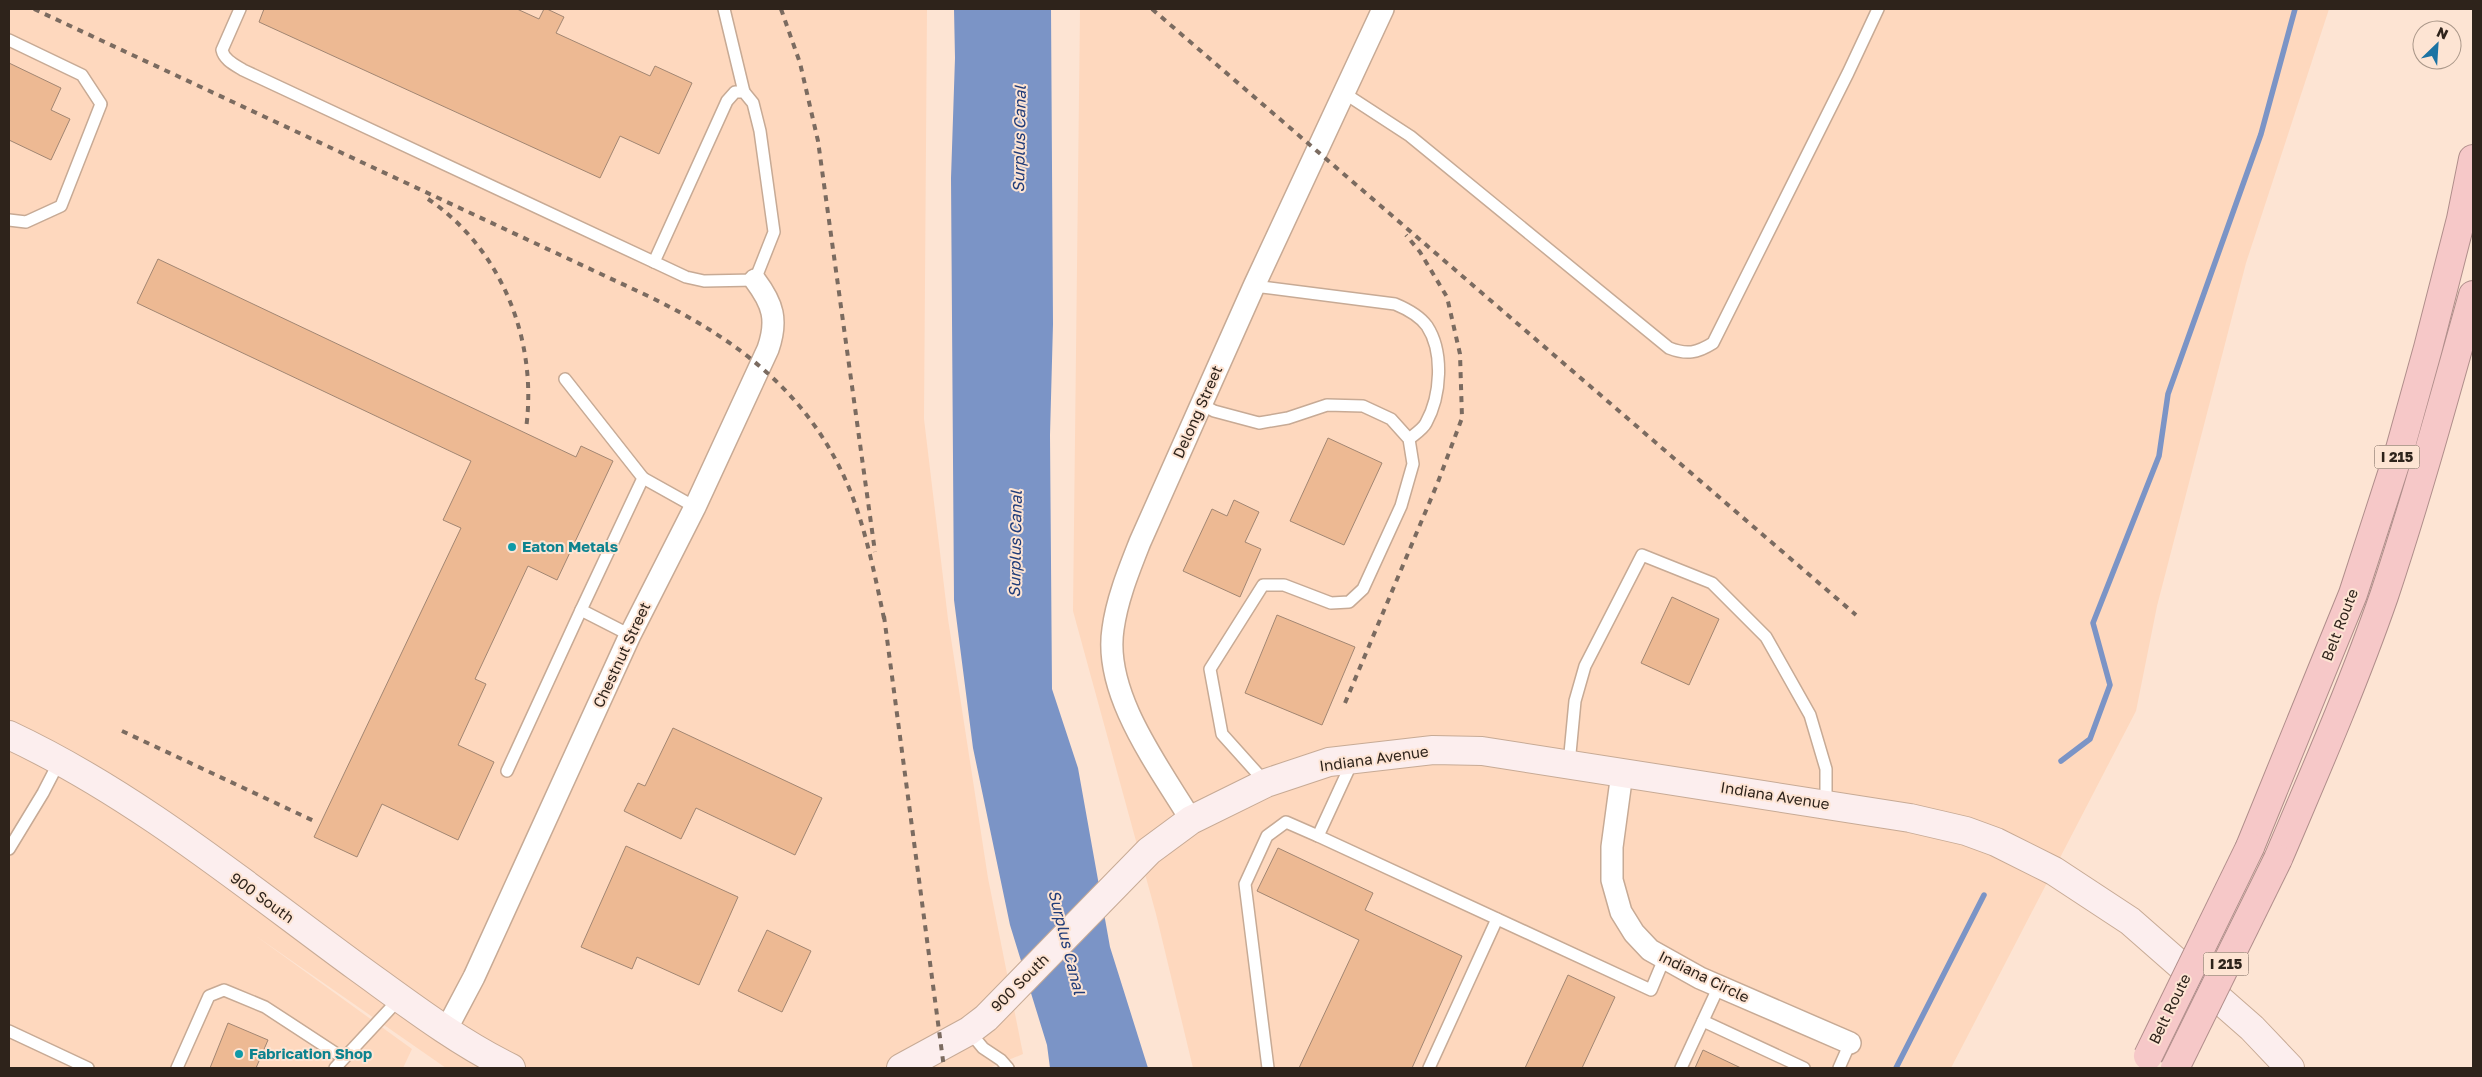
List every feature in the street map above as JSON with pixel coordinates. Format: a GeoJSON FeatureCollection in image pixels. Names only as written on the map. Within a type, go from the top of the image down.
{"type":"FeatureCollection","features":[{"type":"Feature","properties":{"kind":"highway","name":"Belt Route"},"geometry":{"type":"LineString","coordinates":[[2145,1062],[2250,847],[2292,748],[2356,585],[2400,449],[2428,348],[2461,219],[2473,159]]}},
{"type":"Feature","properties":{"kind":"highway","name":"Belt Route"},"geometry":{"type":"LineString","coordinates":[[2175,1068],[2278,859],[2320,761],[2383,597],[2425,466],[2473,295]]}},
{"type":"Feature","properties":{"kind":"street","name":"Delong Street"},"geometry":{"type":"LineString","coordinates":[[1191,820],[1138,729],[1118,688],[1113,660],[1113,630],[1125,580],[1201,404],[1383,9]]}},
{"type":"Feature","properties":{"kind":"street","name":"Chestnut Street"},"geometry":{"type":"LineString","coordinates":[[446,1030],[474,978],[630,635],[695,506],[772,337],[774,323],[772,308],[767,296],[755,280]]}},
{"type":"Feature","properties":{"kind":"street","name":"900 South"},"geometry":{"type":"LineString","coordinates":[[9,735],[60,760],[122,798],[446,1030],[511,1068]]}},
{"type":"Feature","properties":{"kind":"street","name":"Indiana Avenue"},"geometry":{"type":"LineString","coordinates":[[1191,820],[1266,782],[1329,762],[1433,750],[1482,751],[1910,818],[1966,831],[2018,852],[2054,871],[2130,921],[2252,1028],[2290,1068]]}},
{"type":"Feature","properties":{"kind":"street","name":"Indiana Circle"},"geometry":{"type":"LineString","coordinates":[[1622,773],[1612,847],[1612,880],[1622,912],[1634,933],[1650,950],[1664,959],[1719,986],[1850,1043]]}},
{"type":"Feature","properties":{"kind":"street","name":"900 South"},"geometry":{"type":"LineString","coordinates":[[902,1068],[969,1031],[1001,1004],[1149,851],[1191,820]]}},
{"type":"Feature","properties":{"kind":"lane"},"geometry":{"type":"LineString","coordinates":[[240,9],[222,50],[229,62],[243,70],[686,277],[704,281],[755,280],[774,232],[760,131],[753,103],[744,92],[724,9]]}},
{"type":"Feature","properties":{"kind":"lane"},"geometry":{"type":"LineString","coordinates":[[1344,93],[1410,136],[1669,348],[1682,353],[1699,352],[1713,344],[1848,74],[1878,9]]}},
{"type":"Feature","properties":{"kind":"lane"},"geometry":{"type":"LineString","coordinates":[[9,40],[82,75],[101,104],[61,206],[26,222],[9,220]]}},
{"type":"Feature","properties":{"kind":"lane"},"geometry":{"type":"LineString","coordinates":[[654,262],[727,101],[735,92],[744,92]]}},
{"type":"Feature","properties":{"kind":"lane"},"geometry":{"type":"LineString","coordinates":[[1254,286],[1395,304],[1411,311],[1426,325],[1435,344],[1438,374],[1435,405],[1425,425],[1409,439]]}},
{"type":"Feature","properties":{"kind":"lane"},"geometry":{"type":"LineString","coordinates":[[565,379],[643,478],[695,506]]}},
{"type":"Feature","properties":{"kind":"lane"},"geometry":{"type":"LineString","coordinates":[[1201,404],[1214,411],[1259,423],[1288,418],[1327,405],[1363,406],[1391,419],[1409,439],[1413,464],[1401,506],[1363,589],[1349,602],[1331,603],[1284,585],[1263,585],[1210,668],[1222,734],[1266,782]]}},
{"type":"Feature","properties":{"kind":"lane"},"geometry":{"type":"LineString","coordinates":[[507,771],[643,478]]}},
{"type":"Feature","properties":{"kind":"lane"},"geometry":{"type":"LineString","coordinates":[[1569,764],[1575,701],[1585,666],[1642,555],[1712,582],[1766,637],[1810,715],[1826,769],[1826,804]]}},
{"type":"Feature","properties":{"kind":"lane"},"geometry":{"type":"LineString","coordinates":[[581,610],[630,635]]}},
{"type":"Feature","properties":{"kind":"lane"},"geometry":{"type":"LineString","coordinates":[[1318,836],[1353,758]]}},
{"type":"Feature","properties":{"kind":"lane"},"geometry":{"type":"LineString","coordinates":[[9,849],[43,793],[60,760]]}},
{"type":"Feature","properties":{"kind":"lane"},"geometry":{"type":"LineString","coordinates":[[1268,1068],[1245,884],[1267,836],[1286,822],[1651,990],[1664,959]]}},
{"type":"Feature","properties":{"kind":"lane"},"geometry":{"type":"LineString","coordinates":[[1429,1068],[1497,918]]}},
{"type":"Feature","properties":{"kind":"lane"},"geometry":{"type":"LineString","coordinates":[[1681,1068],[1719,986]]}},
{"type":"Feature","properties":{"kind":"lane"},"geometry":{"type":"LineString","coordinates":[[177,1068],[209,996],[224,990],[265,1006],[344,1058]]}},
{"type":"Feature","properties":{"kind":"lane"},"geometry":{"type":"LineString","coordinates":[[335,1068],[400,998]]}},
{"type":"Feature","properties":{"kind":"lane"},"geometry":{"type":"LineString","coordinates":[[1703,1021],[1804,1068]]}},
{"type":"Feature","properties":{"kind":"lane"},"geometry":{"type":"LineString","coordinates":[[9,1030],[88,1068]]}},
{"type":"Feature","properties":{"kind":"lane"},"geometry":{"type":"LineString","coordinates":[[969,1031],[983,1048],[1001,1060],[1008,1068]]}},
{"type":"Feature","properties":{"kind":"lane"},"geometry":{"type":"LineString","coordinates":[[1839,1068],[1850,1043]]}},
{"type":"Feature","properties":{"kind":"shaded area"},"geometry":{"type":"Polygon","coordinates":[[[9,9],[927,9],[924,419],[948,619],[988,878],[1023,1054],[989,1068],[446,1068],[256,936],[412,1049],[403,1068],[9,1068],[9,9]]]}},
{"type":"Feature","properties":{"kind":"shaded area"},"geometry":{"type":"Polygon","coordinates":[[[1080,9],[2329,9],[2246,263],[2157,606],[2136,711],[1951,1068],[1193,1068],[1156,914],[1073,611],[1080,9]]]}},
{"type":"Feature","properties":{"kind":"water","name":"Surplus Canal"},"geometry":{"type":"Polygon","coordinates":[[[954,9],[1051,9],[1053,324],[1050,435],[1052,689],[1078,768],[1110,947],[1148,1068],[1050,1068],[1047,1045],[1010,925],[973,748],[954,600],[951,178],[955,58],[954,9]]]}},
{"type":"Feature","properties":{"kind":"building"},"geometry":{"type":"Polygon","coordinates":[[[264,9],[517,9],[539,19],[544,9],[547,9],[564,17],[556,33],[650,76],[655,66],[692,83],[659,154],[620,136],[600,178],[259,22],[264,9]]]}},
{"type":"Feature","properties":{"kind":"building"},"geometry":{"type":"Polygon","coordinates":[[[9,63],[61,88],[51,110],[70,119],[51,160],[9,140],[9,63]]]}},
{"type":"Feature","properties":{"kind":"building","name":"Eaton Metals"},"geometry":{"type":"Polygon","coordinates":[[[158,259],[576,457],[581,446],[613,461],[557,580],[528,566],[475,679],[486,684],[458,745],[494,762],[458,840],[382,804],[357,857],[314,837],[461,528],[443,520],[471,461],[137,303],[158,259]]]}},
{"type":"Feature","properties":{"kind":"building"},"geometry":{"type":"Polygon","coordinates":[[[1328,438],[1382,463],[1344,545],[1290,521],[1328,438]]]}},
{"type":"Feature","properties":{"kind":"building"},"geometry":{"type":"Polygon","coordinates":[[[1234,500],[1259,512],[1245,542],[1261,549],[1240,597],[1183,571],[1212,509],[1227,516],[1234,500]]]}},
{"type":"Feature","properties":{"kind":"building"},"geometry":{"type":"Polygon","coordinates":[[[1672,597],[1719,619],[1689,685],[1641,663],[1672,597]]]}},
{"type":"Feature","properties":{"kind":"building"},"geometry":{"type":"Polygon","coordinates":[[[1277,615],[1355,647],[1322,725],[1245,693],[1277,615]]]}},
{"type":"Feature","properties":{"kind":"building"},"geometry":{"type":"Polygon","coordinates":[[[673,728],[822,798],[795,855],[696,808],[681,839],[624,811],[638,783],[645,786],[673,728]]]}},
{"type":"Feature","properties":{"kind":"building"},"geometry":{"type":"Polygon","coordinates":[[[626,846],[738,897],[699,985],[637,957],[632,969],[581,947],[626,846]]]}},
{"type":"Feature","properties":{"kind":"building"},"geometry":{"type":"Polygon","coordinates":[[[1278,848],[1373,893],[1365,910],[1462,956],[1412,1068],[1299,1068],[1359,940],[1257,891],[1278,848]]]}},
{"type":"Feature","properties":{"kind":"building"},"geometry":{"type":"Polygon","coordinates":[[[767,930],[811,951],[782,1012],[738,991],[767,930]]]}},
{"type":"Feature","properties":{"kind":"building"},"geometry":{"type":"Polygon","coordinates":[[[1568,975],[1615,997],[1582,1068],[1525,1068],[1568,975]]]}},
{"type":"Feature","properties":{"kind":"building","name":"Fabrication Shop"},"geometry":{"type":"Polygon","coordinates":[[[228,1023],[268,1040],[256,1068],[210,1068],[228,1023]]]}},
{"type":"Feature","properties":{"kind":"building"},"geometry":{"type":"Polygon","coordinates":[[[1703,1050],[1741,1068],[1695,1068],[1703,1050]]]}},
{"type":"Feature","properties":{"kind":"waterway"},"geometry":{"type":"LineString","coordinates":[[2061,761],[2090,739],[2110,685],[2093,623],[2159,456],[2168,394],[2261,134],[2295,9]]}},
{"type":"Feature","properties":{"kind":"waterway"},"geometry":{"type":"LineString","coordinates":[[1896,1068],[1984,895]]}},
{"type":"Feature","properties":{"kind":"railway"},"geometry":{"type":"LineString","coordinates":[[34,9],[648,296],[682,313],[744,353],[771,376],[796,402],[818,431],[837,462],[853,498],[863,529],[885,623]]}},
{"type":"Feature","properties":{"kind":"railway"},"geometry":{"type":"LineString","coordinates":[[781,9],[800,63],[818,141],[875,552]]}},
{"type":"Feature","properties":{"kind":"railway"},"geometry":{"type":"LineString","coordinates":[[1152,9],[1856,615]]}},
{"type":"Feature","properties":{"kind":"railway"},"geometry":{"type":"LineString","coordinates":[[428,199],[454,220],[476,244],[495,271],[509,300],[520,331],[526,363],[528,396],[526,429]]}},
{"type":"Feature","properties":{"kind":"railway"},"geometry":{"type":"LineString","coordinates":[[1345,703],[1438,482],[1462,418],[1460,354],[1447,297],[1420,252],[1406,235]]}},
{"type":"Feature","properties":{"kind":"railway"},"geometry":{"type":"LineString","coordinates":[[884,616],[944,1068]]}},
{"type":"Feature","properties":{"kind":"railway"},"geometry":{"type":"LineString","coordinates":[[122,731],[314,821]]}},
{"type":"Feature","properties":{"kind":"place","name":"Eaton Metals"},"geometry":{"type":"Point","coordinates":[512,547]}},
{"type":"Feature","properties":{"kind":"place","name":"Fabrication Shop"},"geometry":{"type":"Point","coordinates":[239,1054]}}]}
